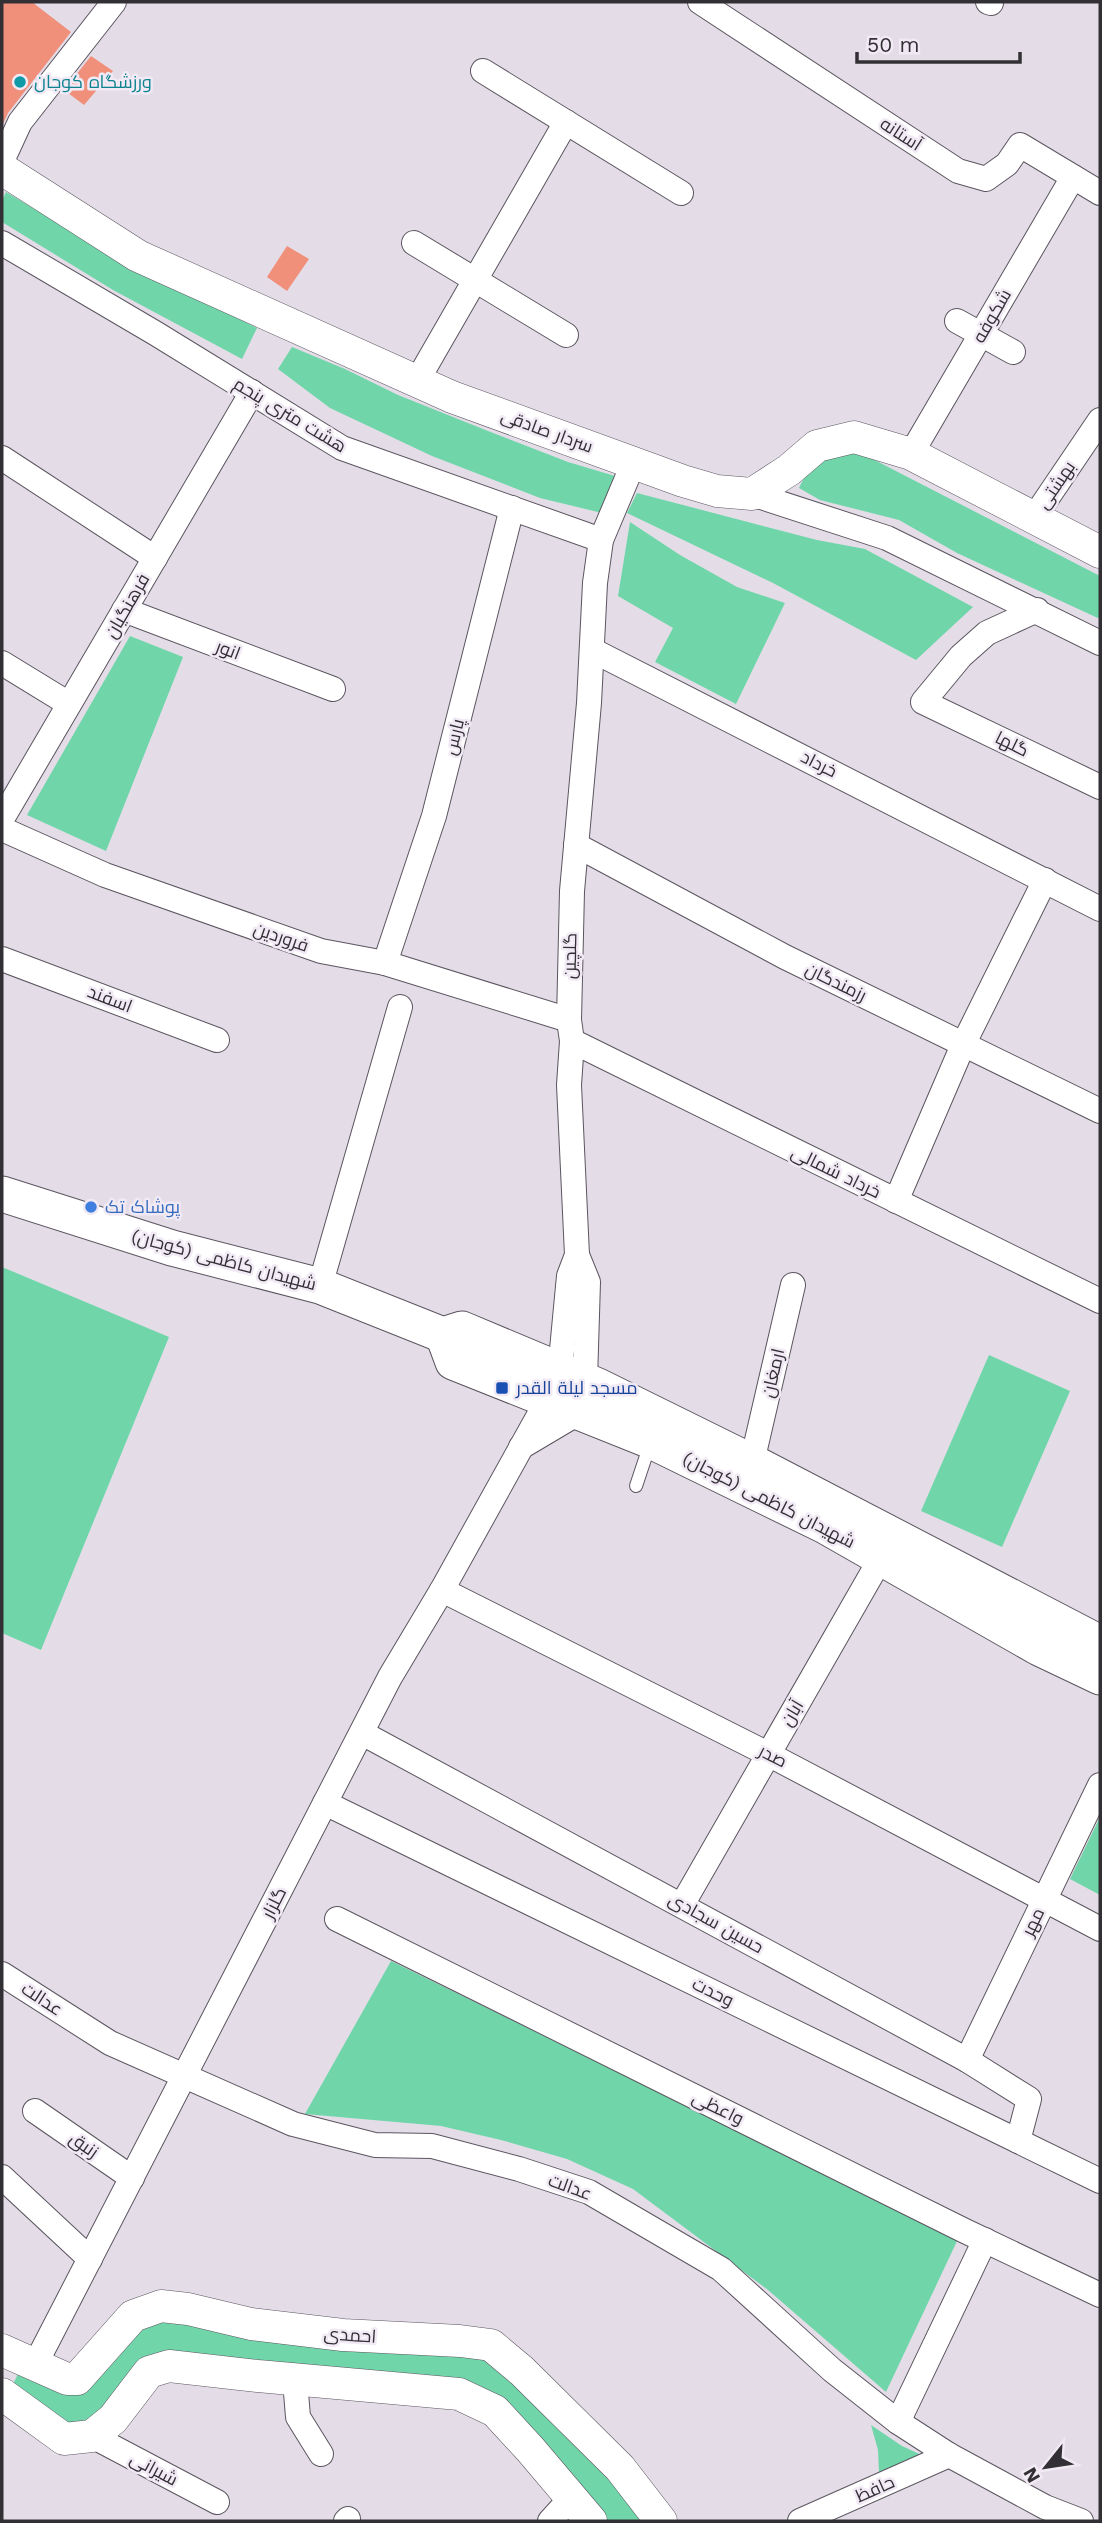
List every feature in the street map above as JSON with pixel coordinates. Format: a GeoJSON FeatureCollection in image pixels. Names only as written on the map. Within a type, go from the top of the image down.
{"type":"FeatureCollection","features":[{"type":"Feature","properties":{"kind":"main road","name":"شهیدان کاظمی (کوجان)"},"geometry":{"type":"LineString","coordinates":[[2,1194],[172,1248],[320,1286],[443,1335],[453,1362],[568,1391],[752,1462],[1100,1643]]}},
{"type":"Feature","properties":{"kind":"main road","name":"شهیدان کاظمی (کوجان)"},"geometry":{"type":"LineString","coordinates":[[568,1391],[651,1441],[825,1526],[1039,1648],[1100,1677]]}},
{"type":"Feature","properties":{"kind":"street"},"geometry":{"type":"LineString","coordinates":[[2,161],[20,122],[114,2]]}},
{"type":"Feature","properties":{"kind":"street","name":"آستانه"},"geometry":{"type":"LineString","coordinates":[[700,2],[958,171],[986,179],[1007,164],[1020,145],[1100,193]]}},
{"type":"Feature","properties":{"kind":"street"},"geometry":{"type":"LineString","coordinates":[[483,71],[681,193]]}},
{"type":"Feature","properties":{"kind":"street"},"geometry":{"type":"LineString","coordinates":[[417,381],[566,122]]}},
{"type":"Feature","properties":{"kind":"street","name":"سردار صادقی"},"geometry":{"type":"LineString","coordinates":[[2,169],[138,256],[452,397],[718,491],[752,494]]}},
{"type":"Feature","properties":{"kind":"street","name":"شکوفه"},"geometry":{"type":"LineString","coordinates":[[911,454],[1073,177]]}},
{"type":"Feature","properties":{"kind":"street","name":"هشت متری پنجم"},"geometry":{"type":"LineString","coordinates":[[2,243],[342,448],[601,540]]}},
{"type":"Feature","properties":{"kind":"street"},"geometry":{"type":"LineString","coordinates":[[414,243],[566,335]]}},
{"type":"Feature","properties":{"kind":"street"},"geometry":{"type":"LineString","coordinates":[[957,321],[1013,352]]}},
{"type":"Feature","properties":{"kind":"street","name":"فرهنگیان"},"geometry":{"type":"LineString","coordinates":[[2,819],[252,392]]}},
{"type":"Feature","properties":{"kind":"street","name":"بهشتی"},"geometry":{"type":"LineString","coordinates":[[1035,516],[1100,419]]}},
{"type":"Feature","properties":{"kind":"street"},"geometry":{"type":"LineString","coordinates":[[752,494],[789,470],[817,446],[854,437],[911,454],[1100,552]]}},
{"type":"Feature","properties":{"kind":"street"},"geometry":{"type":"LineString","coordinates":[[2,458],[155,558]]}},
{"type":"Feature","properties":{"kind":"street","name":"گلچین"},"geometry":{"type":"LineString","coordinates":[[568,1391],[588,1282],[577,1255],[569,1085],[572,891],[595,583],[601,540],[628,475],[639,464]]}},
{"type":"Feature","properties":{"kind":"street"},"geometry":{"type":"LineString","coordinates":[[752,494],[887,538],[1100,642]]}},
{"type":"Feature","properties":{"kind":"street","name":"پارس"},"geometry":{"type":"LineString","coordinates":[[386,963],[435,816],[512,508]]}},
{"type":"Feature","properties":{"kind":"street","name":"انور"},"geometry":{"type":"LineString","coordinates":[[124,610],[333,689]]}},
{"type":"Feature","properties":{"kind":"street","name":"گلها"},"geometry":{"type":"LineString","coordinates":[[1037,610],[987,633],[961,656],[923,702],[1100,787]]}},
{"type":"Feature","properties":{"kind":"street","name":"خرداد"},"geometry":{"type":"LineString","coordinates":[[592,650],[1100,909]]}},
{"type":"Feature","properties":{"kind":"street"},"geometry":{"type":"LineString","coordinates":[[2,663],[69,704]]}},
{"type":"Feature","properties":{"kind":"street","name":"فروردین"},"geometry":{"type":"LineString","coordinates":[[2,829],[105,874],[321,951],[386,963],[570,1031]]}},
{"type":"Feature","properties":{"kind":"street","name":"رزمندگان"},"geometry":{"type":"LineString","coordinates":[[576,845],[785,957],[1100,1111]]}},
{"type":"Feature","properties":{"kind":"street"},"geometry":{"type":"LineString","coordinates":[[896,1201],[963,1045],[1045,880]]}},
{"type":"Feature","properties":{"kind":"street","name":"اسفند"},"geometry":{"type":"LineString","coordinates":[[2,959],[217,1040]]}},
{"type":"Feature","properties":{"kind":"street"},"geometry":{"type":"LineString","coordinates":[[320,1286],[400,1007]]}},
{"type":"Feature","properties":{"kind":"street","name":"خرداد شمالی"},"geometry":{"type":"LineString","coordinates":[[570,1031],[896,1201],[1100,1301]]}},
{"type":"Feature","properties":{"kind":"street","name":"ارمغان"},"geometry":{"type":"LineString","coordinates":[[752,1462],[793,1285]]}},
{"type":"Feature","properties":{"kind":"street"},"geometry":{"type":"LineString","coordinates":[[520,1448],[568,1391]]}},
{"type":"Feature","properties":{"kind":"street","name":"گلزار"},"geometry":{"type":"LineString","coordinates":[[36,2363],[390,1677],[442,1590],[520,1448],[568,1391]]}},
{"type":"Feature","properties":{"kind":"street","name":"آبان"},"geometry":{"type":"LineString","coordinates":[[682,1905],[881,1558]]}},
{"type":"Feature","properties":{"kind":"street","name":"صدر"},"geometry":{"type":"LineString","coordinates":[[442,1590],[768,1754],[1100,1929]]}},
{"type":"Feature","properties":{"kind":"street","name":"حسین سجادی"},"geometry":{"type":"LineString","coordinates":[[362,1733],[967,2060],[1029,2099],[1018,2141]]}},
{"type":"Feature","properties":{"kind":"street","name":"مهر"},"geometry":{"type":"LineString","coordinates":[[967,2060],[1100,1785]]}},
{"type":"Feature","properties":{"kind":"street","name":"وحدت"},"geometry":{"type":"LineString","coordinates":[[325,1803],[1100,2181]]}},
{"type":"Feature","properties":{"kind":"street","name":"واعظی"},"geometry":{"type":"LineString","coordinates":[[337,1919],[1100,2295]]}},
{"type":"Feature","properties":{"kind":"street","name":"عدالت"},"geometry":{"type":"LineString","coordinates":[[2,1974],[110,2043],[293,2124],[375,2145],[432,2146],[519,2169],[589,2192],[721,2269],[832,2370],[898,2423],[949,2455],[1045,2507],[1081,2521]]}},
{"type":"Feature","properties":{"kind":"street","name":"زنبق"},"geometry":{"type":"LineString","coordinates":[[35,2111],[132,2178]]}},
{"type":"Feature","properties":{"kind":"street"},"geometry":{"type":"LineString","coordinates":[[2,2177],[90,2259]]}},
{"type":"Feature","properties":{"kind":"street"},"geometry":{"type":"LineString","coordinates":[[898,2423],[985,2240]]}},
{"type":"Feature","properties":{"kind":"street","name":"احمدی"},"geometry":{"type":"LineString","coordinates":[[2,2350],[67,2379],[77,2379],[88,2370],[133,2316],[161,2306],[188,2309],[251,2324],[343,2335],[491,2345],[522,2371],[620,2468],[661,2521]]}},
{"type":"Feature","properties":{"kind":"street"},"geometry":{"type":"LineString","coordinates":[[36,2363],[4,2398],[64,2439],[92,2437],[113,2419],[149,2372],[169,2366],[459,2394],[495,2411],[581,2510],[550,2521]]}},
{"type":"Feature","properties":{"kind":"street"},"geometry":{"type":"LineString","coordinates":[[295,2380],[298,2417],[321,2454]]}},
{"type":"Feature","properties":{"kind":"street","name":"شیرانی"},"geometry":{"type":"LineString","coordinates":[[92,2437],[217,2502]]}},
{"type":"Feature","properties":{"kind":"street","name":"حافظ"},"geometry":{"type":"LineString","coordinates":[[812,2519],[949,2455]]}},
{"type":"Feature","properties":{"kind":"lane"},"geometry":{"type":"LineString","coordinates":[[636,1486],[651,1441]]}},
{"type":"Feature","properties":{"kind":"green space"},"geometry":{"type":"Polygon","coordinates":[[[6,192],[98,247],[257,328],[242,359],[113,290],[2,222],[2,201],[6,192]]]}},
{"type":"Feature","properties":{"kind":"green space"},"geometry":{"type":"Polygon","coordinates":[[[292,347],[398,395],[488,431],[568,462],[615,476],[602,513],[540,498],[432,456],[330,408],[278,369],[292,347]]]}},
{"type":"Feature","properties":{"kind":"green space"},"geometry":{"type":"Polygon","coordinates":[[[859,452],[1100,576],[1100,619],[957,553],[899,520],[820,500],[799,488],[810,468],[822,458],[859,452]]]}},
{"type":"Feature","properties":{"kind":"green space"},"geometry":{"type":"Polygon","coordinates":[[[637,493],[817,540],[865,549],[973,607],[916,660],[773,583],[627,513],[637,493]]]}},
{"type":"Feature","properties":{"kind":"green space"},"geometry":{"type":"Polygon","coordinates":[[[630,522],[680,555],[737,587],[785,603],[736,704],[655,662],[673,628],[618,596],[630,522]]]}},
{"type":"Feature","properties":{"kind":"green space"},"geometry":{"type":"Polygon","coordinates":[[[130,636],[183,657],[106,851],[27,815],[130,636]]]}},
{"type":"Feature","properties":{"kind":"green space"},"geometry":{"type":"Polygon","coordinates":[[[2,1267],[169,1337],[41,1650],[2,1633],[2,1267]]]}},
{"type":"Feature","properties":{"kind":"green space"},"geometry":{"type":"Polygon","coordinates":[[[989,1355],[1070,1391],[1002,1547],[921,1511],[989,1355]]]}},
{"type":"Feature","properties":{"kind":"green space"},"geometry":{"type":"Polygon","coordinates":[[[1100,1817],[1100,1895],[1070,1879],[1100,1817]]]}},
{"type":"Feature","properties":{"kind":"green space"},"geometry":{"type":"Polygon","coordinates":[[[391,1961],[958,2239],[886,2392],[768,2290],[633,2189],[567,2159],[441,2126],[305,2114],[391,1961]]]}},
{"type":"Feature","properties":{"kind":"green space"},"geometry":{"type":"Polygon","coordinates":[[[159,2319],[467,2349],[521,2378],[646,2521],[599,2521],[507,2410],[173,2358],[87,2428],[68,2428],[10,2390],[21,2368],[51,2382],[159,2319]]]}},
{"type":"Feature","properties":{"kind":"green space"},"geometry":{"type":"Polygon","coordinates":[[[871,2425],[902,2446],[926,2457],[879,2474],[878,2450],[871,2425]]]}},
{"type":"Feature","properties":{"kind":"building","name":"ورزشگاه کوجان"},"geometry":{"type":"Polygon","coordinates":[[[2,2],[32,2],[71,32],[8,113],[2,126],[2,2]]]}},
{"type":"Feature","properties":{"kind":"building"},"geometry":{"type":"Polygon","coordinates":[[[91,56],[113,71],[84,105],[64,90],[91,56]]]}},
{"type":"Feature","properties":{"kind":"building"},"geometry":{"type":"Polygon","coordinates":[[[287,246],[309,259],[287,291],[267,277],[287,246]]]}},
{"type":"Feature","properties":{"kind":"place","name":"ورزشگاه کوجان"},"geometry":{"type":"Point","coordinates":[20,82]}},
{"type":"Feature","properties":{"kind":"place","name":"پوشاک تک"},"geometry":{"type":"Point","coordinates":[91,1207]}},
{"type":"Feature","properties":{"kind":"place","name":"مسجد لیلة القدر"},"geometry":{"type":"Point","coordinates":[502,1388]}}]}
